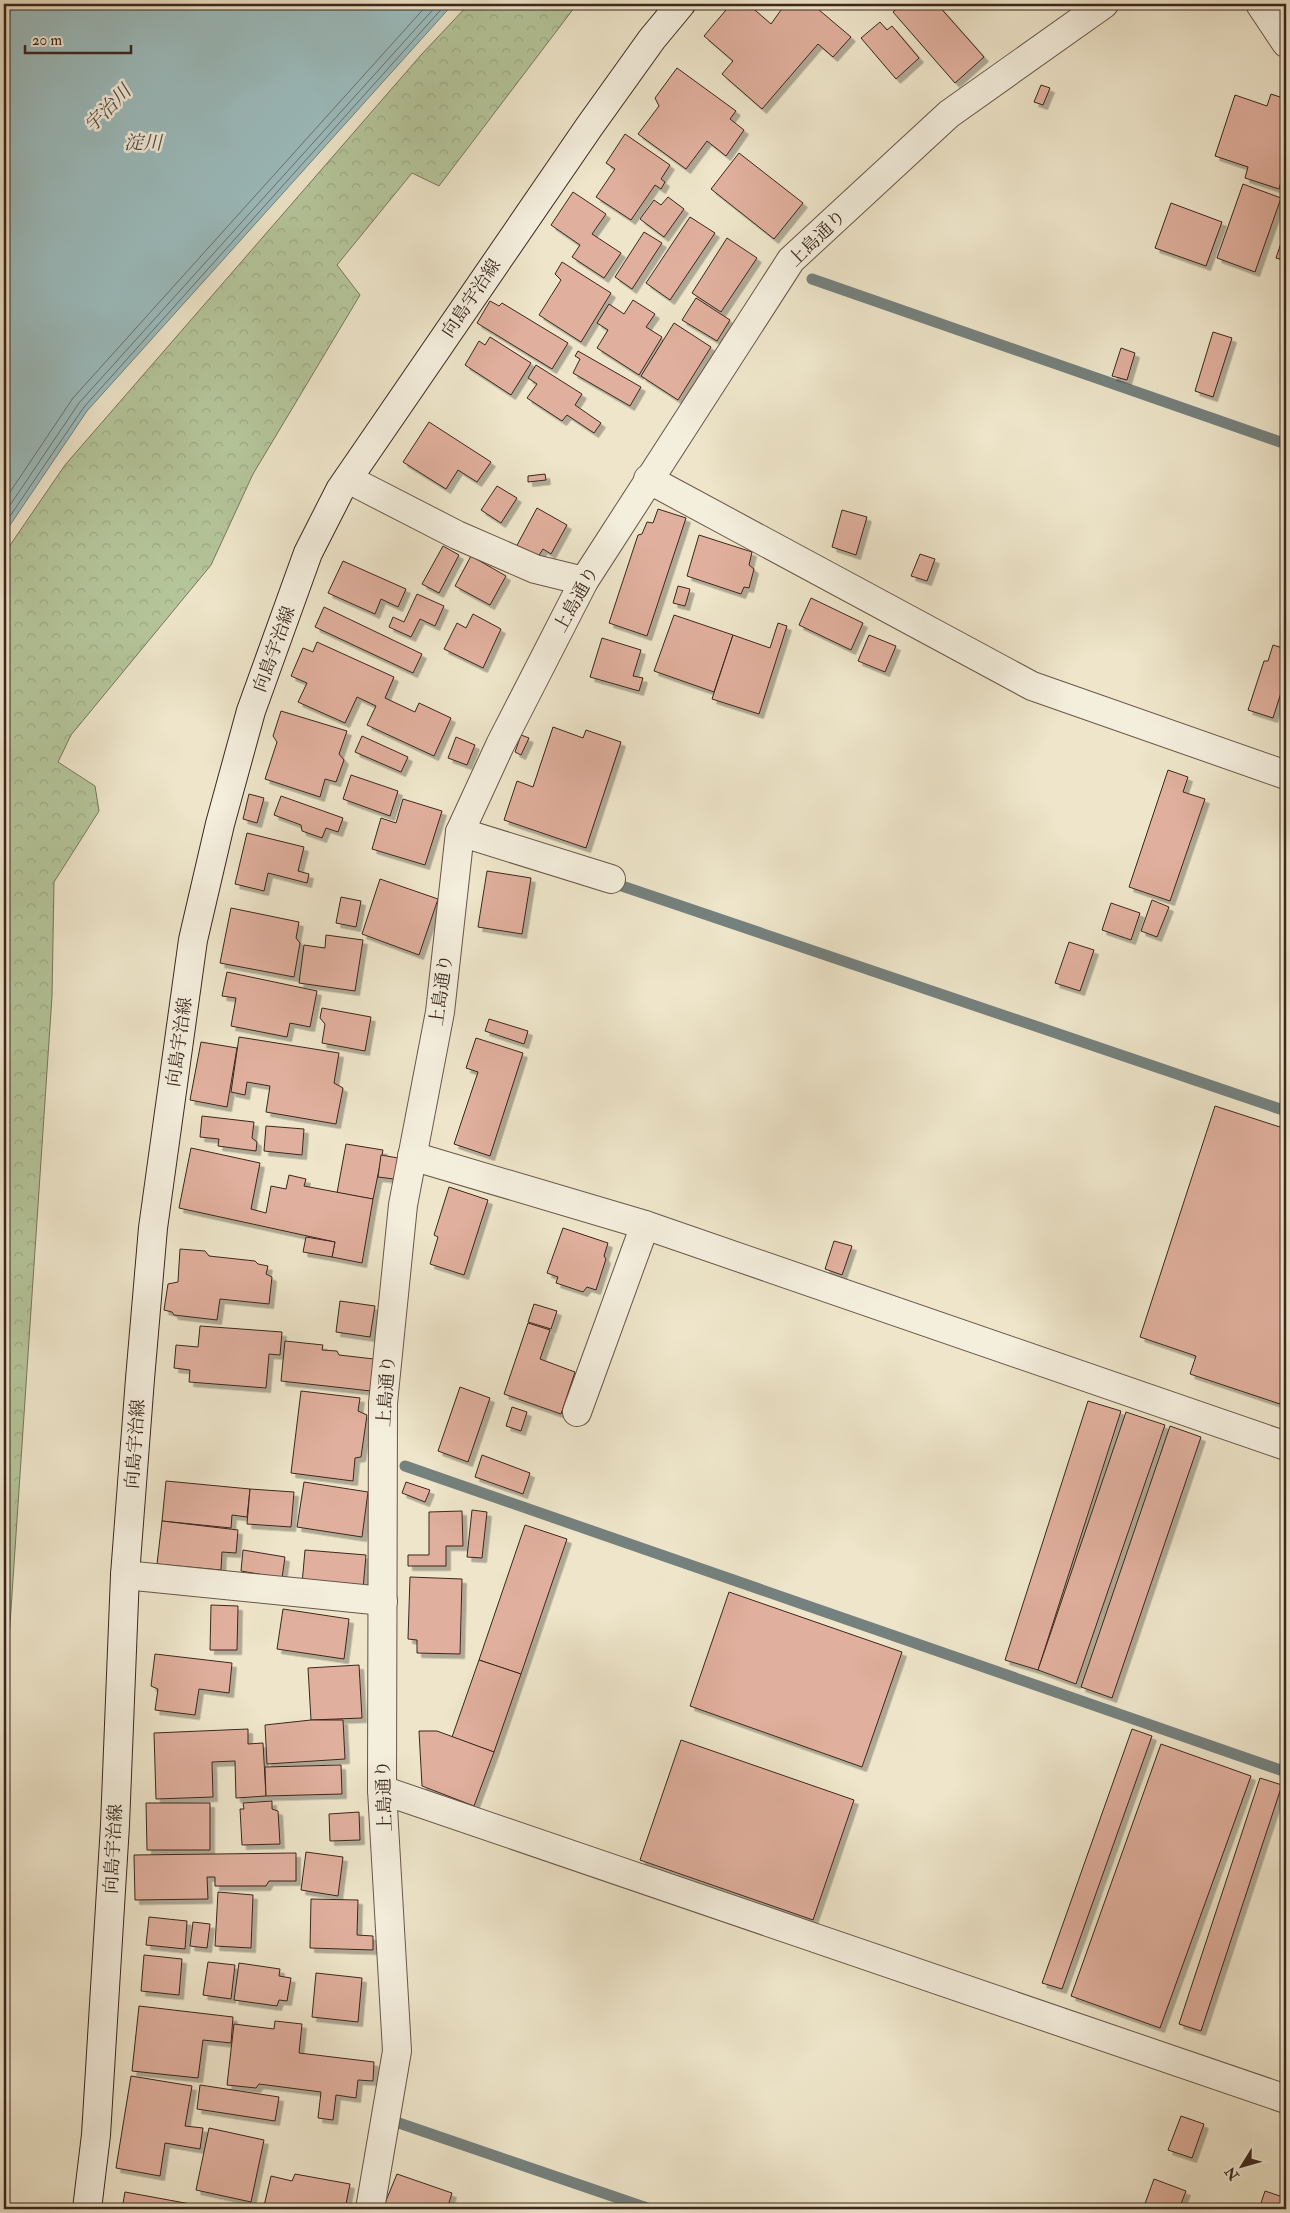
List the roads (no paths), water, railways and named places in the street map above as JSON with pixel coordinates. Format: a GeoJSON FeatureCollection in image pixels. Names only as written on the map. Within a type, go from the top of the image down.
{"type":"FeatureCollection","features":[{"type":"Feature","properties":{"kind":"street","name":"向島宇治線"},"geometry":{"type":"LineString","coordinates":[[87,2209],[97,2115],[115,1825],[125,1575],[153,1228],[193,940],[220,824],[251,711],[308,553],[348,479],[589,127],[652,39],[681,4]]}},
{"type":"Feature","properties":{"kind":"street","name":"上島通り"},"geometry":{"type":"LineString","coordinates":[[370,2209],[397,2051],[382,1790],[383,1403],[403,1205],[440,1012],[460,832],[500,745],[584,581],[791,260],[949,114],[1104,4]]}},
{"type":"Feature","properties":{"kind":"street"},"geometry":{"type":"LineString","coordinates":[[1260,4],[1286,43]]}},
{"type":"Feature","properties":{"kind":"street"},"geometry":{"type":"LineString","coordinates":[[348,479],[457,535],[535,569],[584,581]]}},
{"type":"Feature","properties":{"kind":"street"},"geometry":{"type":"LineString","coordinates":[[648,479],[1032,686],[1286,775]]}},
{"type":"Feature","properties":{"kind":"street"},"geometry":{"type":"LineString","coordinates":[[460,832],[611,879]]}},
{"type":"Feature","properties":{"kind":"street"},"geometry":{"type":"LineString","coordinates":[[412,1156],[645,1225],[1286,1446]]}},
{"type":"Feature","properties":{"kind":"street"},"geometry":{"type":"LineString","coordinates":[[577,1412],[645,1225]]}},
{"type":"Feature","properties":{"kind":"street"},"geometry":{"type":"LineString","coordinates":[[125,1575],[382,1601]]}},
{"type":"Feature","properties":{"kind":"street"},"geometry":{"type":"LineString","coordinates":[[382,1790],[1286,2099]]}},
{"type":"Feature","properties":{"kind":"water","name":"淀川"},"geometry":{"type":"Polygon","coordinates":[[[4,4],[453,4],[87,411],[4,534],[4,4]]]}},
{"type":"Feature","properties":{"kind":"waterway"},"geometry":{"type":"LineString","coordinates":[[812,279],[1286,444]]}},
{"type":"Feature","properties":{"kind":"waterway"},"geometry":{"type":"LineString","coordinates":[[622,886],[1286,1111]]}},
{"type":"Feature","properties":{"kind":"waterway"},"geometry":{"type":"LineString","coordinates":[[405,1466],[1286,1772]]}},
{"type":"Feature","properties":{"kind":"waterway"},"geometry":{"type":"LineString","coordinates":[[396,2122],[650,2209]]}},
{"type":"Feature","properties":{"kind":"water label","name":"宇治川"},"geometry":{"type":"Point","coordinates":[107,108]}}]}
